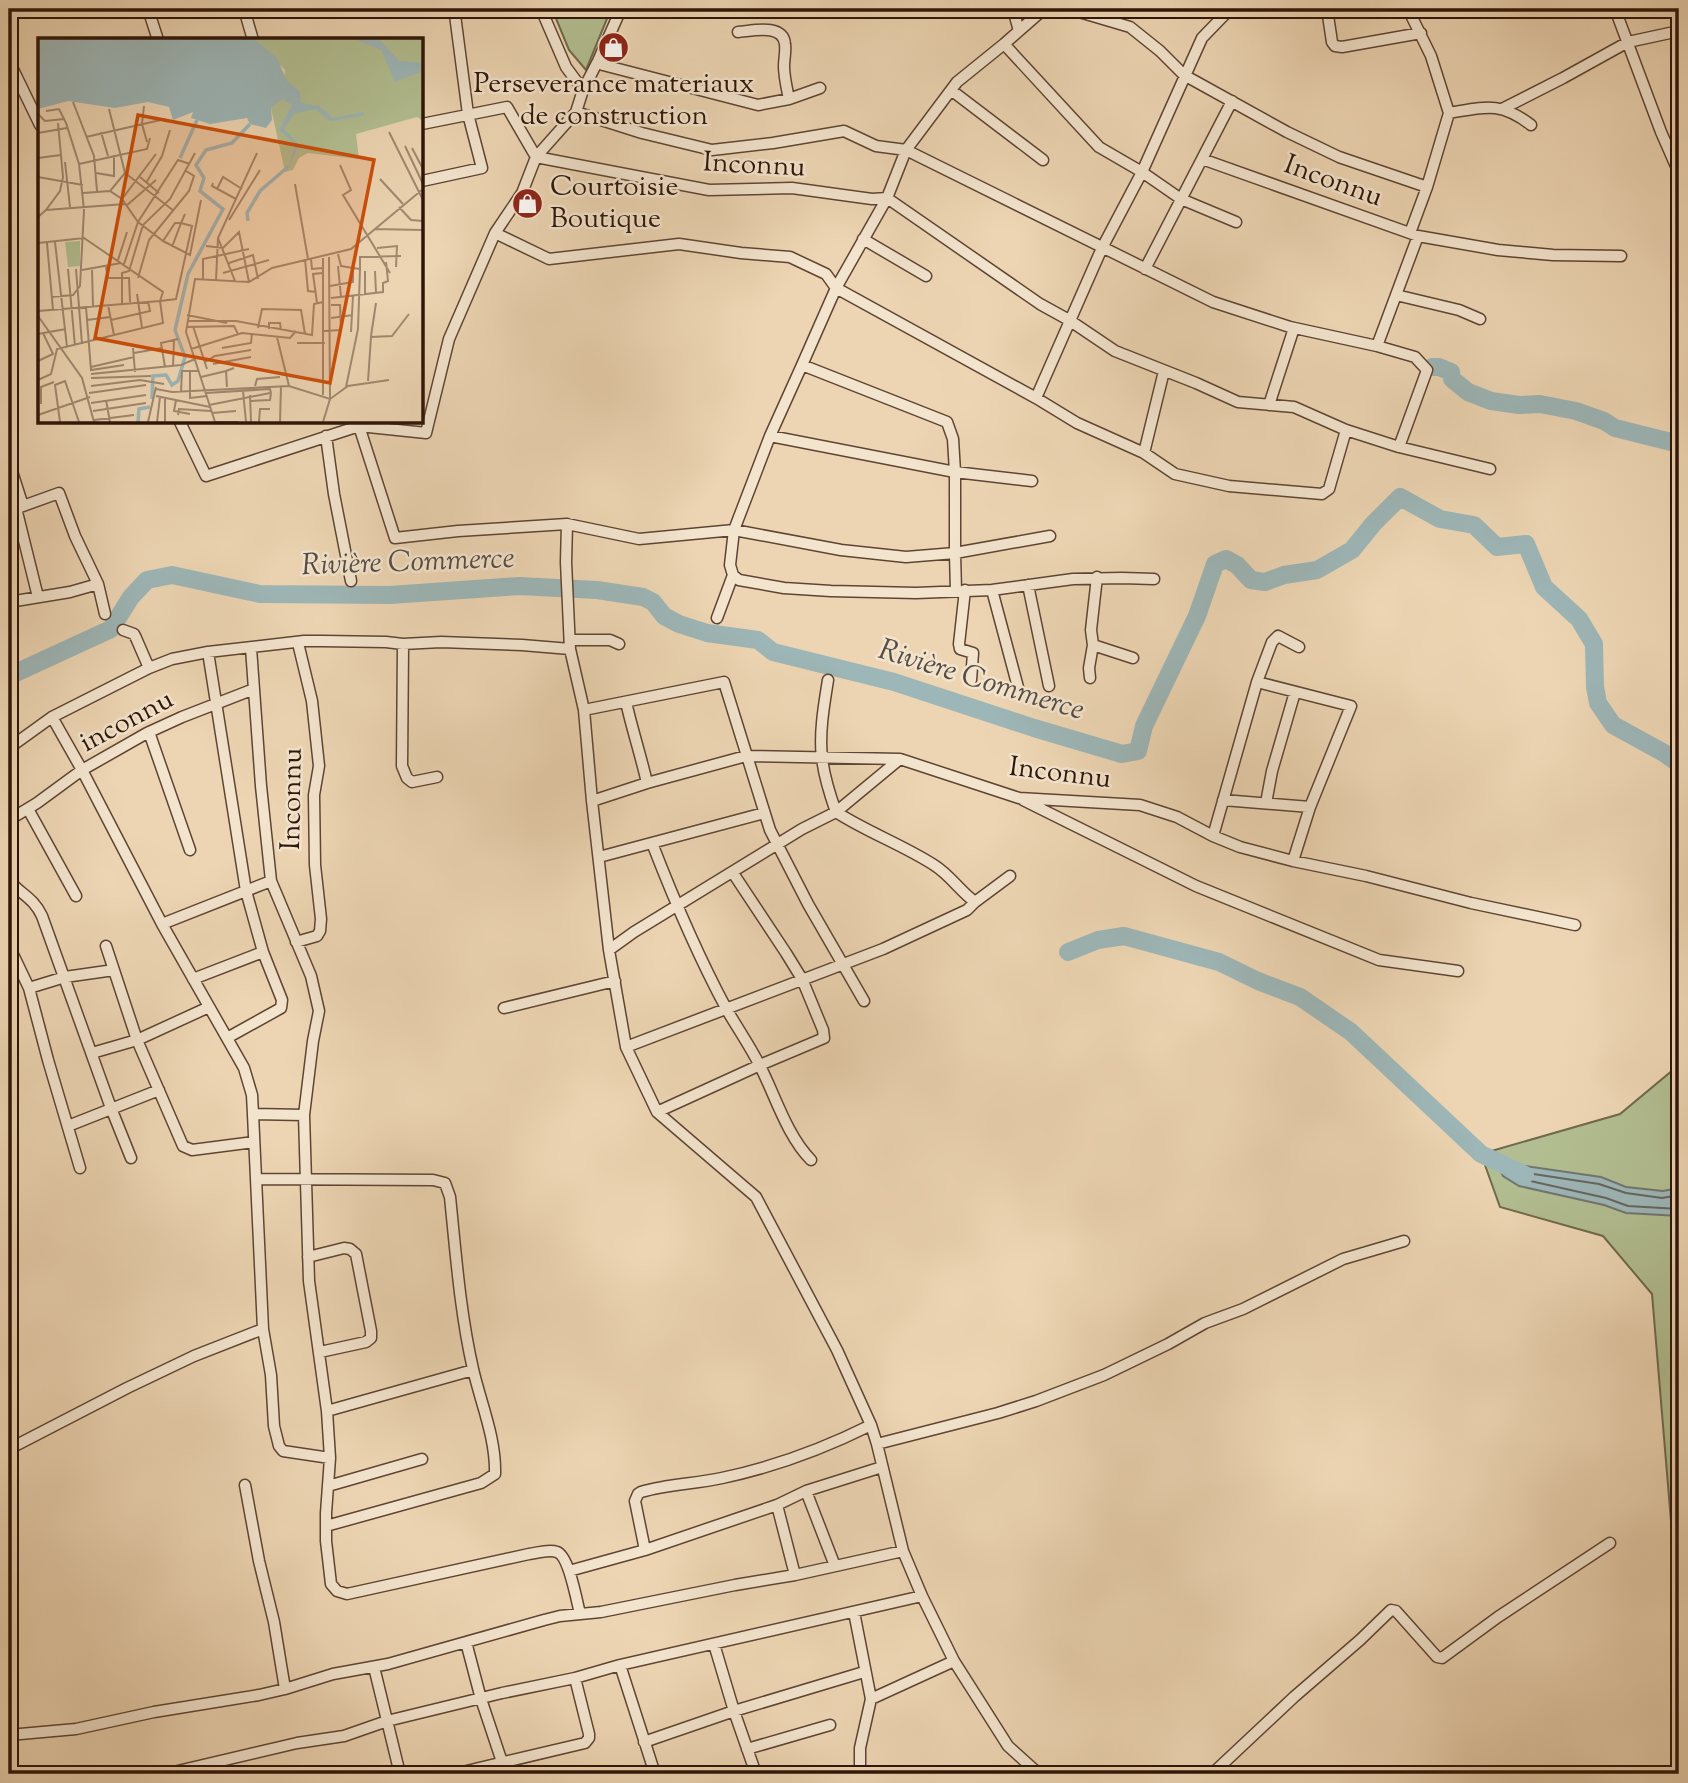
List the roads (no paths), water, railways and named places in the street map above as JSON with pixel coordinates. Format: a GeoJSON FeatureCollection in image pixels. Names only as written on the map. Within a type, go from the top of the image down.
{"type":"FeatureCollection","features":[{"type":"Feature","properties":{"kind":"street"},"geometry":{"type":"LineString","coordinates":[[148,9],[157,38]]}},
{"type":"Feature","properties":{"kind":"street"},"geometry":{"type":"LineString","coordinates":[[244,9],[252,38]]}},
{"type":"Feature","properties":{"kind":"street"},"geometry":{"type":"LineString","coordinates":[[424,181],[482,168],[468,114],[455,15],[468,9]]}},
{"type":"Feature","properties":{"kind":"street"},"geometry":{"type":"LineString","coordinates":[[541,9],[566,67],[583,90]]}},
{"type":"Feature","properties":{"kind":"street"},"geometry":{"type":"LineString","coordinates":[[181,424],[206,476],[357,424],[426,433],[449,339],[495,233],[522,193],[536,157],[576,111],[621,9]]}},
{"type":"Feature","properties":{"kind":"street"},"geometry":{"type":"LineString","coordinates":[[1013,9],[1018,31]]}},
{"type":"Feature","properties":{"kind":"street"},"geometry":{"type":"LineString","coordinates":[[1044,9],[957,82],[906,150],[887,198],[836,288],[770,436],[737,531],[730,565],[733,575],[739,580],[784,587],[916,593],[992,590],[1073,579],[1154,579]]}},
{"type":"Feature","properties":{"kind":"street","name":"Inconnu"},"geometry":{"type":"LineString","coordinates":[[1069,9],[1130,27],[1184,75],[1287,132],[1339,157],[1427,187]]}},
{"type":"Feature","properties":{"kind":"street"},"geometry":{"type":"LineString","coordinates":[[1036,398],[1102,248],[1142,172],[1202,38],[1230,9]]}},
{"type":"Feature","properties":{"kind":"street"},"geometry":{"type":"LineString","coordinates":[[1327,9],[1335,46],[1421,33]]}},
{"type":"Feature","properties":{"kind":"street"},"geometry":{"type":"LineString","coordinates":[[1408,9],[1431,56],[1449,113],[1489,107],[1502,108],[1516,113],[1531,125]]}},
{"type":"Feature","properties":{"kind":"street"},"geometry":{"type":"LineString","coordinates":[[1616,9],[1661,132],[1679,173]]}},
{"type":"Feature","properties":{"kind":"street"},"geometry":{"type":"LineString","coordinates":[[738,32],[766,30],[781,34],[786,47],[784,66],[789,99]]}},
{"type":"Feature","properties":{"kind":"street"},"geometry":{"type":"LineString","coordinates":[[1502,108],[1628,42],[1679,31]]}},
{"type":"Feature","properties":{"kind":"street"},"geometry":{"type":"LineString","coordinates":[[1004,44],[1099,147],[1181,199],[1236,222]]}},
{"type":"Feature","properties":{"kind":"street"},"geometry":{"type":"LineString","coordinates":[[9,61],[38,121]]}},
{"type":"Feature","properties":{"kind":"street"},"geometry":{"type":"LineString","coordinates":[[598,61],[603,65],[758,105],[789,99],[820,88]]}},
{"type":"Feature","properties":{"kind":"street"},"geometry":{"type":"LineString","coordinates":[[951,90],[1043,160]]}},
{"type":"Feature","properties":{"kind":"street"},"geometry":{"type":"LineString","coordinates":[[1145,269],[1232,102]]}},
{"type":"Feature","properties":{"kind":"street"},"geometry":{"type":"LineString","coordinates":[[424,124],[506,107],[536,157]]}},
{"type":"Feature","properties":{"kind":"street","name":"Inconnu"},"geometry":{"type":"LineString","coordinates":[[576,111],[642,133],[712,150],[844,131],[876,146],[906,150],[1213,302],[1294,328],[1377,346],[1415,358],[1427,370],[1399,447]]}},
{"type":"Feature","properties":{"kind":"street","name":"Inconnu"},"geometry":{"type":"LineString","coordinates":[[1377,346],[1396,295],[1449,113]]}},
{"type":"Feature","properties":{"kind":"street","name":"Inconnu"},"geometry":{"type":"LineString","coordinates":[[536,157],[709,190],[792,188],[872,199],[887,198]]}},
{"type":"Feature","properties":{"kind":"street","name":"Inconnu"},"geometry":{"type":"LineString","coordinates":[[1202,159],[1414,234],[1498,250],[1553,256],[1622,256]]}},
{"type":"Feature","properties":{"kind":"street"},"geometry":{"type":"LineString","coordinates":[[887,198],[1040,304],[1115,351],[1238,402],[1294,407],[1346,430],[1399,447],[1490,468]]}},
{"type":"Feature","properties":{"kind":"street"},"geometry":{"type":"LineString","coordinates":[[495,233],[549,259],[679,244],[790,257],[827,274],[836,288],[1077,423],[1144,453],[1175,474],[1201,481],[1256,490],[1322,494],[1328,489],[1346,430]]}},
{"type":"Feature","properties":{"kind":"street"},"geometry":{"type":"LineString","coordinates":[[863,239],[926,276]]}},
{"type":"Feature","properties":{"kind":"street"},"geometry":{"type":"LineString","coordinates":[[1396,295],[1459,310],[1480,319]]}},
{"type":"Feature","properties":{"kind":"street"},"geometry":{"type":"LineString","coordinates":[[1269,405],[1294,328]]}},
{"type":"Feature","properties":{"kind":"street"},"geometry":{"type":"LineString","coordinates":[[802,365],[947,422],[953,439],[955,472],[955,553],[961,591],[959,644],[960,649],[973,653],[971,680]]}},
{"type":"Feature","properties":{"kind":"street"},"geometry":{"type":"LineString","coordinates":[[1144,453],[1164,370]]}},
{"type":"Feature","properties":{"kind":"street"},"geometry":{"type":"LineString","coordinates":[[357,424],[395,538],[567,524],[639,538],[737,531],[841,550],[906,557],[955,553],[1050,536]]}},
{"type":"Feature","properties":{"kind":"street"},"geometry":{"type":"LineString","coordinates":[[326,436],[351,581]]}},
{"type":"Feature","properties":{"kind":"street"},"geometry":{"type":"LineString","coordinates":[[770,436],[955,472],[1032,481]]}},
{"type":"Feature","properties":{"kind":"street"},"geometry":{"type":"LineString","coordinates":[[9,462],[16,508],[38,597]]}},
{"type":"Feature","properties":{"kind":"street"},"geometry":{"type":"LineString","coordinates":[[16,508],[59,493],[75,536],[98,584],[105,614]]}},
{"type":"Feature","properties":{"kind":"street"},"geometry":{"type":"LineString","coordinates":[[567,524],[570,644],[584,710],[609,950],[626,1047],[657,1112],[756,1197],[837,1350],[871,1425],[903,1551],[922,1596],[954,1661],[1008,1746],[1039,1774]]}},
{"type":"Feature","properties":{"kind":"street"},"geometry":{"type":"LineString","coordinates":[[717,618],[733,575]]}},
{"type":"Feature","properties":{"kind":"street"},"geometry":{"type":"LineString","coordinates":[[1090,678],[1093,645],[1091,630],[1097,578]]}},
{"type":"Feature","properties":{"kind":"street"},"geometry":{"type":"LineString","coordinates":[[9,601],[70,592],[98,584]]}},
{"type":"Feature","properties":{"kind":"street"},"geometry":{"type":"LineString","coordinates":[[1028,585],[1049,686]]}},
{"type":"Feature","properties":{"kind":"street"},"geometry":{"type":"LineString","coordinates":[[992,590],[1019,691]]}},
{"type":"Feature","properties":{"kind":"street","name":"Inconnu"},"geometry":{"type":"LineString","coordinates":[[123,630],[134,634],[149,668]]}},
{"type":"Feature","properties":{"kind":"street"},"geometry":{"type":"LineString","coordinates":[[1213,836],[1257,682],[1272,642],[1279,636],[1299,647]]}},
{"type":"Feature","properties":{"kind":"street"},"geometry":{"type":"LineString","coordinates":[[9,748],[52,717],[149,668],[172,659],[208,652],[322,641],[522,645],[610,640],[619,644]]}},
{"type":"Feature","properties":{"kind":"street","name":"Inconnu"},"geometry":{"type":"LineString","coordinates":[[296,942],[317,936],[321,919],[314,865],[314,795],[320,766],[312,701],[298,643]]}},
{"type":"Feature","properties":{"kind":"street"},"geometry":{"type":"LineString","coordinates":[[404,644],[402,766],[407,778],[412,782],[437,777]]}},
{"type":"Feature","properties":{"kind":"street"},"geometry":{"type":"LineString","coordinates":[[1093,645],[1133,658]]}},
{"type":"Feature","properties":{"kind":"street","name":"Inconnu"},"geometry":{"type":"LineString","coordinates":[[251,648],[271,881],[311,976],[319,1011],[304,1115],[309,1281],[320,1352],[330,1458],[326,1526],[331,1584],[337,1591],[347,1594],[529,1554],[554,1551],[560,1552],[569,1572]]}},
{"type":"Feature","properties":{"kind":"street","name":"Inconnu"},"geometry":{"type":"LineString","coordinates":[[208,652],[246,891],[282,1000],[281,1008],[227,1038]]}},
{"type":"Feature","properties":{"kind":"street"},"geometry":{"type":"LineString","coordinates":[[828,680],[823,717],[822,757],[827,786],[836,812],[935,866],[975,902]]}},
{"type":"Feature","properties":{"kind":"street"},"geometry":{"type":"LineString","coordinates":[[584,710],[724,682],[764,813],[777,845],[863,1001]]}},
{"type":"Feature","properties":{"kind":"street"},"geometry":{"type":"LineString","coordinates":[[1257,682],[1351,706],[1310,807],[1293,861]]}},
{"type":"Feature","properties":{"kind":"street","name":"inconnu"},"geometry":{"type":"LineString","coordinates":[[9,820],[82,770],[149,732],[254,689]]}},
{"type":"Feature","properties":{"kind":"street"},"geometry":{"type":"LineString","coordinates":[[1266,803],[1272,771],[1295,692]]}},
{"type":"Feature","properties":{"kind":"street"},"geometry":{"type":"LineString","coordinates":[[626,702],[647,783]]}},
{"type":"Feature","properties":{"kind":"street","name":"Inconnu"},"geometry":{"type":"LineString","coordinates":[[52,717],[162,924],[244,1068],[252,1095],[263,1329],[271,1375],[274,1426],[283,1451],[330,1458]]}},
{"type":"Feature","properties":{"kind":"street","name":"Inconnu"},"geometry":{"type":"LineString","coordinates":[[149,732],[190,850]]}},
{"type":"Feature","properties":{"kind":"street","name":"Inconnu"},"geometry":{"type":"LineString","coordinates":[[592,801],[746,756],[900,759],[1019,798],[1140,806],[1177,817],[1240,847],[1471,903],[1575,925]]}},
{"type":"Feature","properties":{"kind":"street"},"geometry":{"type":"LineString","coordinates":[[609,950],[777,845],[836,812],[900,759]]}},
{"type":"Feature","properties":{"kind":"street"},"geometry":{"type":"LineString","coordinates":[[1019,798],[1196,886],[1378,960],[1458,971]]}},
{"type":"Feature","properties":{"kind":"street"},"geometry":{"type":"LineString","coordinates":[[1223,800],[1310,807]]}},
{"type":"Feature","properties":{"kind":"street"},"geometry":{"type":"LineString","coordinates":[[28,809],[76,897]]}},
{"type":"Feature","properties":{"kind":"street"},"geometry":{"type":"LineString","coordinates":[[599,857],[764,813]]}},
{"type":"Feature","properties":{"kind":"street"},"geometry":{"type":"LineString","coordinates":[[652,843],[677,906],[727,1009],[760,1065],[782,1114],[804,1153],[811,1160]]}},
{"type":"Feature","properties":{"kind":"street"},"geometry":{"type":"LineString","coordinates":[[657,1112],[824,1038],[802,979],[733,873]]}},
{"type":"Feature","properties":{"kind":"street"},"geometry":{"type":"LineString","coordinates":[[626,1047],[919,933],[967,910],[1010,876]]}},
{"type":"Feature","properties":{"kind":"street"},"geometry":{"type":"LineString","coordinates":[[9,880],[37,905],[131,1158]]}},
{"type":"Feature","properties":{"kind":"street","name":"Inconnu"},"geometry":{"type":"LineString","coordinates":[[162,924],[271,881]]}},
{"type":"Feature","properties":{"kind":"street"},"geometry":{"type":"LineString","coordinates":[[9,946],[29,988],[80,1168]]}},
{"type":"Feature","properties":{"kind":"street"},"geometry":{"type":"LineString","coordinates":[[106,946],[138,1040],[183,1146],[187,1149],[254,1142]]}},
{"type":"Feature","properties":{"kind":"street"},"geometry":{"type":"LineString","coordinates":[[193,979],[264,952]]}},
{"type":"Feature","properties":{"kind":"street"},"geometry":{"type":"LineString","coordinates":[[29,988],[65,977],[114,970]]}},
{"type":"Feature","properties":{"kind":"street"},"geometry":{"type":"LineString","coordinates":[[504,1008],[615,981]]}},
{"type":"Feature","properties":{"kind":"street"},"geometry":{"type":"LineString","coordinates":[[92,1053],[138,1040],[209,1007]]}},
{"type":"Feature","properties":{"kind":"street"},"geometry":{"type":"LineString","coordinates":[[68,1126],[159,1090]]}},
{"type":"Feature","properties":{"kind":"street"},"geometry":{"type":"LineString","coordinates":[[253,1114],[304,1115]]}},
{"type":"Feature","properties":{"kind":"street"},"geometry":{"type":"LineString","coordinates":[[257,1179],[433,1180],[444,1183],[450,1197],[460,1303],[487,1423],[495,1474],[481,1483],[326,1526]]}},
{"type":"Feature","properties":{"kind":"street"},"geometry":{"type":"LineString","coordinates":[[877,1444],[998,1413],[1070,1388],[1168,1344],[1205,1323],[1243,1309],[1343,1259],[1404,1241]]}},
{"type":"Feature","properties":{"kind":"street"},"geometry":{"type":"LineString","coordinates":[[308,1257],[344,1248],[356,1254],[371,1331],[371,1338],[366,1342],[320,1352]]}},
{"type":"Feature","properties":{"kind":"street"},"geometry":{"type":"LineString","coordinates":[[9,1449],[194,1356],[263,1329]]}},
{"type":"Feature","properties":{"kind":"street"},"geometry":{"type":"LineString","coordinates":[[327,1411],[473,1370]]}},
{"type":"Feature","properties":{"kind":"street"},"geometry":{"type":"LineString","coordinates":[[645,1550],[635,1501],[641,1492],[719,1479],[771,1466],[832,1444],[871,1425]]}},
{"type":"Feature","properties":{"kind":"street"},"geometry":{"type":"LineString","coordinates":[[328,1486],[422,1459]]}},
{"type":"Feature","properties":{"kind":"street"},"geometry":{"type":"LineString","coordinates":[[580,1614],[569,1572],[645,1550],[882,1467]]}},
{"type":"Feature","properties":{"kind":"street"},"geometry":{"type":"LineString","coordinates":[[246,1485],[285,1689]]}},
{"type":"Feature","properties":{"kind":"street"},"geometry":{"type":"LineString","coordinates":[[806,1492],[835,1566]]}},
{"type":"Feature","properties":{"kind":"street"},"geometry":{"type":"LineString","coordinates":[[777,1504],[795,1575]]}},
{"type":"Feature","properties":{"kind":"street"},"geometry":{"type":"LineString","coordinates":[[1212,1774],[1391,1610],[1396,1611],[1437,1657],[1442,1658],[1498,1617],[1610,1544]]}},
{"type":"Feature","properties":{"kind":"street"},"geometry":{"type":"LineString","coordinates":[[9,1735],[76,1729],[285,1689],[544,1620],[601,1612],[795,1575],[903,1551]]}},
{"type":"Feature","properties":{"kind":"street"},"geometry":{"type":"LineString","coordinates":[[164,1774],[296,1743],[344,1736],[387,1721],[922,1596]]}},
{"type":"Feature","properties":{"kind":"street"},"geometry":{"type":"LineString","coordinates":[[854,1612],[871,1699],[860,1748],[860,1774]]}},
{"type":"Feature","properties":{"kind":"street"},"geometry":{"type":"LineString","coordinates":[[466,1642],[481,1699],[506,1774]]}},
{"type":"Feature","properties":{"kind":"street"},"geometry":{"type":"LineString","coordinates":[[714,1644],[756,1774]]}},
{"type":"Feature","properties":{"kind":"street"},"geometry":{"type":"LineString","coordinates":[[871,1699],[954,1661]]}},
{"type":"Feature","properties":{"kind":"street"},"geometry":{"type":"LineString","coordinates":[[620,1665],[654,1774]]}},
{"type":"Feature","properties":{"kind":"street"},"geometry":{"type":"LineString","coordinates":[[374,1667],[400,1774]]}},
{"type":"Feature","properties":{"kind":"street"},"geometry":{"type":"LineString","coordinates":[[644,1742],[734,1711],[864,1672]]}},
{"type":"Feature","properties":{"kind":"street"},"geometry":{"type":"LineString","coordinates":[[454,1774],[585,1743],[589,1738],[575,1678]]}},
{"type":"Feature","properties":{"kind":"street"},"geometry":{"type":"LineString","coordinates":[[747,1749],[830,1725]]}},
{"type":"Feature","properties":{"kind":"water"},"geometry":{"type":"Polygon","coordinates":[[[1506,1165],[1601,1177],[1626,1187],[1663,1191],[1679,1188],[1679,1216],[1626,1213],[1604,1205],[1519,1186],[1503,1176],[1500,1170],[1506,1165]]]}},
{"type":"Feature","properties":{"kind":"waterway","name":"Rivière Commerce"},"geometry":{"type":"LineString","coordinates":[[1432,367],[1451,372],[1452,379],[1468,392],[1491,401],[1519,405],[1540,404],[1576,411],[1615,428],[1679,444]]}},
{"type":"Feature","properties":{"kind":"waterway","name":"Rivière Commerce"},"geometry":{"type":"LineString","coordinates":[[9,676],[111,629],[131,597],[147,580],[172,575],[260,594],[390,595],[519,586],[597,590],[643,597],[653,602],[664,616],[707,633],[758,640],[773,652],[894,682],[1122,754],[1138,751],[1144,726],[1197,616],[1215,564],[1226,559],[1237,565],[1251,580],[1265,582],[1284,575],[1317,570],[1352,550],[1400,497],[1440,519],[1474,525],[1497,547],[1526,544],[1544,587],[1579,619],[1594,644],[1598,703],[1613,725],[1679,764]]}},
{"type":"Feature","properties":{"kind":"waterway"},"geometry":{"type":"LineString","coordinates":[[1068,952],[1098,940],[1124,936],[1219,962],[1300,997],[1351,1032],[1481,1154],[1525,1175]]}},
{"type":"Feature","properties":{"kind":"place","name":"Perseverance materiaux de construction"},"geometry":{"type":"Point","coordinates":[614,48]}},
{"type":"Feature","properties":{"kind":"place","name":"Courtoisie Boutique"},"geometry":{"type":"Point","coordinates":[527,204]}}]}
